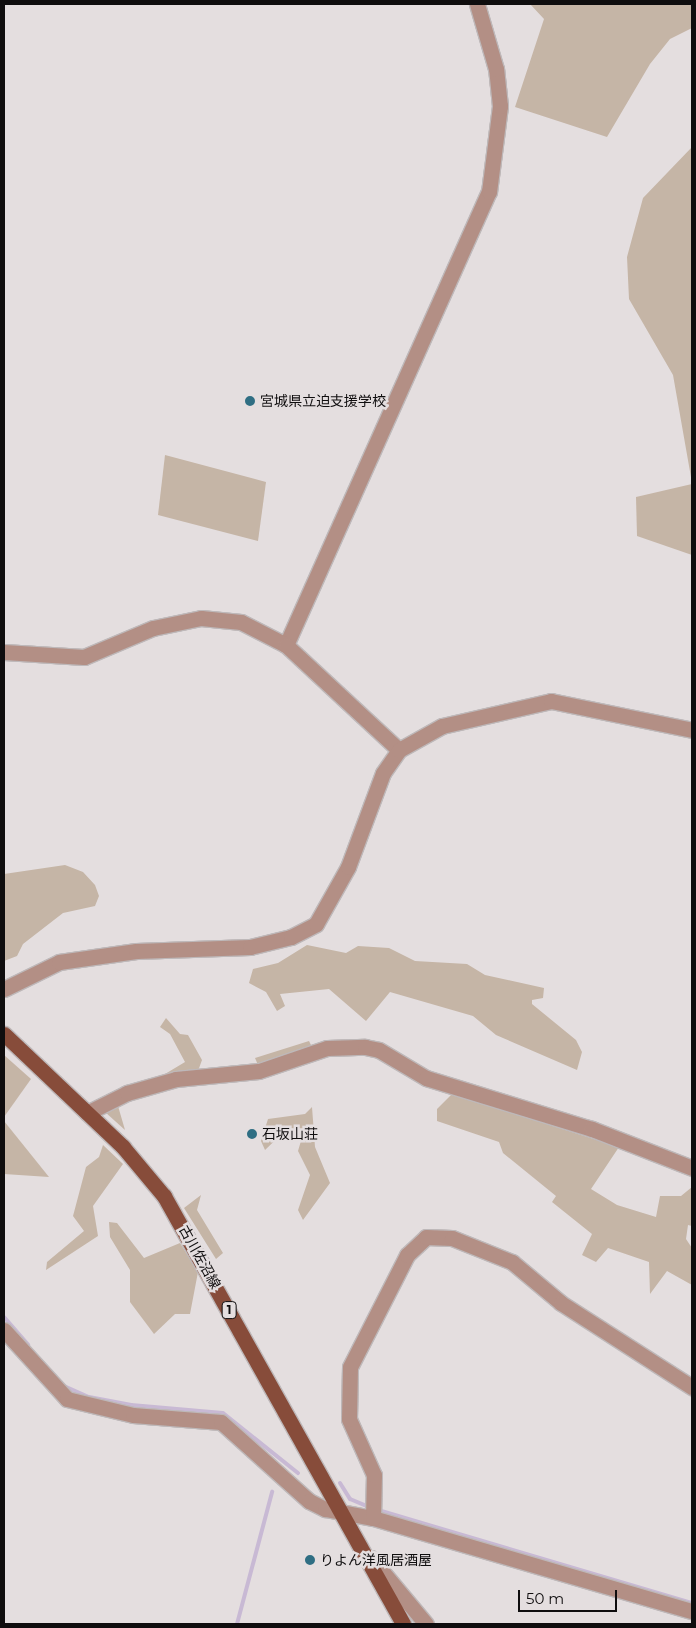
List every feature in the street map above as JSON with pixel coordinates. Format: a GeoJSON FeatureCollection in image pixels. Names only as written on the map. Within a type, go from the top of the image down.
{"type":"FeatureCollection","features":[{"type":"Feature","properties":{"kind":"main road","name":"古川佐沼線"},"geometry":{"type":"LineString","coordinates":[[4,1034],[144,1169],[185,1228],[350,1531],[403,1624]]}},
{"type":"Feature","properties":{"kind":"street"},"geometry":{"type":"LineString","coordinates":[[286,645],[489,192],[500,106],[496,69],[477,4]]}},
{"type":"Feature","properties":{"kind":"street"},"geometry":{"type":"LineString","coordinates":[[4,652],[84,657],[153,628],[201,618],[241,622],[286,645],[399,750]]}},
{"type":"Feature","properties":{"kind":"street"},"geometry":{"type":"LineString","coordinates":[[4,989],[59,962],[136,951],[250,947],[291,937],[316,924],[337,892],[383,773],[399,750],[442,726],[551,701],[692,730]]}},
{"type":"Feature","properties":{"kind":"street"},"geometry":{"type":"LineString","coordinates":[[88,1114],[127,1093],[176,1079],[259,1071],[327,1048],[365,1048],[380,1050],[426,1078],[592,1130],[692,1168]]}},
{"type":"Feature","properties":{"kind":"street"},"geometry":{"type":"LineString","coordinates":[[373,1518],[376,1500],[374,1475],[349,1419],[350,1366],[407,1256],[426,1237],[452,1238],[512,1262],[561,1303],[692,1387]]}},
{"type":"Feature","properties":{"kind":"street"},"geometry":{"type":"LineString","coordinates":[[4,1330],[67,1399],[133,1415],[221,1422],[309,1501],[341,1513],[373,1518],[692,1610]]}},
{"type":"Feature","properties":{"kind":"street"},"geometry":{"type":"LineString","coordinates":[[350,1531],[426,1624]]}},
{"type":"Feature","properties":{"kind":"shaded area"},"geometry":{"type":"Polygon","coordinates":[[[530,4],[692,4],[692,28],[670,39],[650,64],[607,137],[515,107],[544,19],[530,4]]]}},
{"type":"Feature","properties":{"kind":"shaded area"},"geometry":{"type":"Polygon","coordinates":[[[692,147],[692,483],[673,375],[629,299],[627,257],[643,198],[692,147]]]}},
{"type":"Feature","properties":{"kind":"shaded area"},"geometry":{"type":"Polygon","coordinates":[[[165,455],[266,482],[258,541],[158,515],[165,455]]]}},
{"type":"Feature","properties":{"kind":"shaded area"},"geometry":{"type":"Polygon","coordinates":[[[692,484],[692,555],[637,536],[636,497],[692,484]]]}},
{"type":"Feature","properties":{"kind":"shaded area"},"geometry":{"type":"Polygon","coordinates":[[[65,865],[83,872],[95,885],[99,896],[95,906],[63,913],[23,944],[17,956],[4,961],[4,874],[65,865]]]}},
{"type":"Feature","properties":{"kind":"shaded area"},"geometry":{"type":"Polygon","coordinates":[[[307,945],[346,953],[358,946],[389,948],[415,961],[467,964],[485,975],[544,988],[543,998],[532,1000],[532,1004],[576,1040],[582,1052],[577,1070],[496,1035],[473,1016],[390,992],[366,1021],[329,989],[280,994],[285,1006],[277,1011],[266,992],[249,983],[253,969],[278,963],[307,945]]]}},
{"type":"Feature","properties":{"kind":"shaded area"},"geometry":{"type":"Polygon","coordinates":[[[166,1018],[180,1034],[188,1035],[202,1060],[198,1071],[160,1077],[185,1062],[170,1034],[160,1027],[166,1018]]]}},
{"type":"Feature","properties":{"kind":"shaded area"},"geometry":{"type":"Polygon","coordinates":[[[309,1041],[312,1047],[258,1065],[255,1058],[309,1041]]]}},
{"type":"Feature","properties":{"kind":"shaded area"},"geometry":{"type":"Polygon","coordinates":[[[4,1055],[31,1079],[4,1117],[4,1055]]]}},
{"type":"Feature","properties":{"kind":"shaded area"},"geometry":{"type":"Polygon","coordinates":[[[452,1094],[619,1147],[591,1189],[617,1205],[656,1217],[660,1196],[681,1196],[692,1187],[692,1226],[688,1225],[686,1239],[692,1248],[692,1285],[667,1271],[650,1294],[649,1262],[608,1248],[596,1262],[582,1255],[592,1234],[552,1202],[556,1196],[503,1153],[499,1142],[437,1121],[437,1109],[452,1094]]]}},
{"type":"Feature","properties":{"kind":"shaded area"},"geometry":{"type":"Polygon","coordinates":[[[118,1106],[125,1130],[105,1112],[118,1106]]]}},
{"type":"Feature","properties":{"kind":"shaded area"},"geometry":{"type":"Polygon","coordinates":[[[312,1107],[315,1147],[330,1183],[303,1220],[298,1210],[310,1175],[298,1151],[303,1134],[289,1127],[265,1150],[261,1141],[268,1119],[305,1114],[312,1107]]]}},
{"type":"Feature","properties":{"kind":"shaded area"},"geometry":{"type":"Polygon","coordinates":[[[4,1121],[49,1177],[4,1174],[4,1121]]]}},
{"type":"Feature","properties":{"kind":"shaded area"},"geometry":{"type":"Polygon","coordinates":[[[103,1145],[123,1164],[93,1206],[98,1236],[46,1270],[47,1262],[84,1231],[73,1216],[86,1167],[99,1157],[103,1145]]]}},
{"type":"Feature","properties":{"kind":"shaded area"},"geometry":{"type":"Polygon","coordinates":[[[201,1195],[197,1210],[223,1253],[216,1259],[184,1208],[201,1195]]]}},
{"type":"Feature","properties":{"kind":"shaded area"},"geometry":{"type":"Polygon","coordinates":[[[109,1222],[117,1223],[144,1258],[180,1243],[198,1272],[190,1314],[175,1314],[154,1334],[130,1302],[130,1270],[110,1237],[109,1222]]]}},
{"type":"Feature","properties":{"kind":"waterway"},"geometry":{"type":"LineString","coordinates":[[4,1317],[28,1345]]}},
{"type":"Feature","properties":{"kind":"waterway"},"geometry":{"type":"LineString","coordinates":[[64,1386],[89,1397],[131,1405],[223,1413],[298,1473]]}},
{"type":"Feature","properties":{"kind":"waterway"},"geometry":{"type":"LineString","coordinates":[[340,1483],[350,1499],[369,1507]]}},
{"type":"Feature","properties":{"kind":"waterway"},"geometry":{"type":"LineString","coordinates":[[237,1624],[272,1492]]}},
{"type":"Feature","properties":{"kind":"waterway"},"geometry":{"type":"LineString","coordinates":[[378,1510],[692,1603]]}},
{"type":"Feature","properties":{"kind":"place","name":"宮城県立迫支援学校"},"geometry":{"type":"Point","coordinates":[250,401]}},
{"type":"Feature","properties":{"kind":"place","name":"石坂山荘"},"geometry":{"type":"Point","coordinates":[252,1134]}},
{"type":"Feature","properties":{"kind":"place","name":"りよん洋風居酒屋"},"geometry":{"type":"Point","coordinates":[310,1560]}}]}
